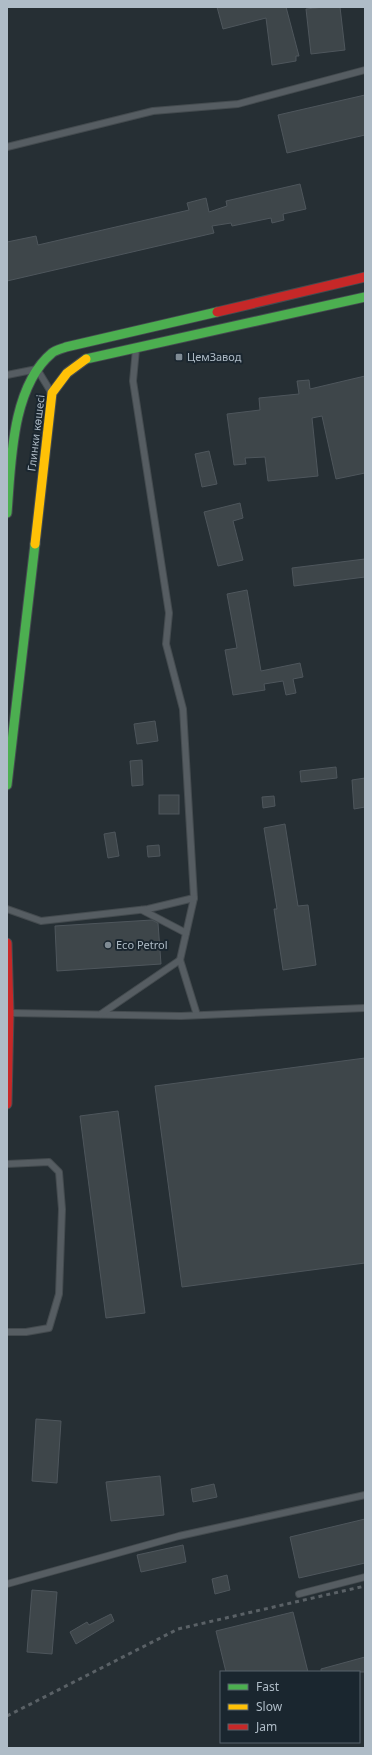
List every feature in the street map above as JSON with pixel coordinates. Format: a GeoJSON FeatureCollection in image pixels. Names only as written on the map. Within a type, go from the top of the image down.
{"type":"FeatureCollection","features":[{"type":"Feature","properties":{"kind":"main road","name":"Глинки көшесі"},"geometry":{"type":"LineString","coordinates":[[7,513],[16,434],[26,392],[38,369],[53,353],[66,347],[365,277]]}},
{"type":"Feature","properties":{"kind":"main road","name":"Глинки көшесі"},"geometry":{"type":"LineString","coordinates":[[7,785],[52,393],[64,376],[87,358],[365,297]]}},
{"type":"Feature","properties":{"kind":"main road"},"geometry":{"type":"LineString","coordinates":[[7,943],[9,1013],[7,1104]]}},
{"type":"Feature","properties":{"kind":"lane"},"geometry":{"type":"LineString","coordinates":[[7,147],[153,111],[238,104],[365,70]]}},
{"type":"Feature","properties":{"kind":"lane"},"geometry":{"type":"LineString","coordinates":[[137,348],[133,381],[169,613],[166,644],[183,709],[194,898],[180,960],[197,1015]]}},
{"type":"Feature","properties":{"kind":"lane"},"geometry":{"type":"LineString","coordinates":[[7,375],[38,369],[52,393]]}},
{"type":"Feature","properties":{"kind":"lane"},"geometry":{"type":"LineString","coordinates":[[7,909],[40,920],[141,910],[194,898]]}},
{"type":"Feature","properties":{"kind":"lane"},"geometry":{"type":"LineString","coordinates":[[141,910],[186,933]]}},
{"type":"Feature","properties":{"kind":"lane"},"geometry":{"type":"LineString","coordinates":[[101,1014],[180,960]]}},
{"type":"Feature","properties":{"kind":"lane"},"geometry":{"type":"LineString","coordinates":[[9,1013],[197,1015],[365,1008]]}},
{"type":"Feature","properties":{"kind":"lane"},"geometry":{"type":"LineString","coordinates":[[7,1164],[49,1162],[59,1172],[62,1209],[59,1294],[49,1328],[26,1332],[7,1332]]}},
{"type":"Feature","properties":{"kind":"lane"},"geometry":{"type":"LineString","coordinates":[[7,1584],[179,1536],[365,1495]]}},
{"type":"Feature","properties":{"kind":"lane"},"geometry":{"type":"LineString","coordinates":[[299,1594],[365,1577]]}},
{"type":"Feature","properties":{"kind":"building"},"geometry":{"type":"Polygon","coordinates":[[[217,7],[286,7],[299,56],[296,56],[296,61],[272,65],[266,18],[223,29],[217,7]]]}},
{"type":"Feature","properties":{"kind":"building"},"geometry":{"type":"Polygon","coordinates":[[[340,7],[345,50],[311,54],[306,9],[340,7]]]}},
{"type":"Feature","properties":{"kind":"building"},"geometry":{"type":"Polygon","coordinates":[[[365,95],[365,135],[287,153],[278,115],[365,95]]]}},
{"type":"Feature","properties":{"kind":"building"},"geometry":{"type":"Polygon","coordinates":[[[300,184],[306,209],[283,214],[284,220],[272,223],[271,218],[232,226],[231,223],[212,226],[214,233],[7,281],[7,242],[36,236],[38,245],[189,210],[187,203],[206,198],[209,212],[227,206],[226,201],[300,184]]]}},
{"type":"Feature","properties":{"kind":"building"},"geometry":{"type":"Polygon","coordinates":[[[365,376],[365,473],[336,479],[322,416],[312,418],[318,476],[268,481],[265,457],[245,458],[246,464],[234,465],[227,414],[260,410],[259,398],[299,394],[297,381],[309,380],[310,389],[365,376]]]}},
{"type":"Feature","properties":{"kind":"building"},"geometry":{"type":"Polygon","coordinates":[[[209,451],[217,484],[202,487],[195,454],[209,451]]]}},
{"type":"Feature","properties":{"kind":"building"},"geometry":{"type":"Polygon","coordinates":[[[240,503],[243,518],[233,521],[243,560],[218,566],[204,512],[240,503]]]}},
{"type":"Feature","properties":{"kind":"building"},"geometry":{"type":"Polygon","coordinates":[[[365,559],[365,577],[294,586],[292,568],[365,559]]]}},
{"type":"Feature","properties":{"kind":"building"},"geometry":{"type":"Polygon","coordinates":[[[247,590],[261,671],[300,663],[303,677],[293,679],[296,693],[286,695],[283,681],[264,684],[265,690],[233,695],[225,650],[237,648],[227,594],[247,590]]]}},
{"type":"Feature","properties":{"kind":"building"},"geometry":{"type":"Polygon","coordinates":[[[155,721],[158,741],[137,744],[134,724],[155,721]]]}},
{"type":"Feature","properties":{"kind":"building"},"geometry":{"type":"Polygon","coordinates":[[[142,760],[143,785],[132,786],[130,761],[142,760]]]}},
{"type":"Feature","properties":{"kind":"building"},"geometry":{"type":"Polygon","coordinates":[[[336,767],[337,778],[301,782],[300,771],[336,767]]]}},
{"type":"Feature","properties":{"kind":"building"},"geometry":{"type":"Polygon","coordinates":[[[365,778],[365,807],[354,809],[352,780],[365,778]]]}},
{"type":"Feature","properties":{"kind":"building"},"geometry":{"type":"Polygon","coordinates":[[[159,795],[179,795],[179,814],[159,814],[159,795]]]}},
{"type":"Feature","properties":{"kind":"building"},"geometry":{"type":"Polygon","coordinates":[[[274,796],[275,806],[263,808],[262,797],[274,796]]]}},
{"type":"Feature","properties":{"kind":"building"},"geometry":{"type":"Polygon","coordinates":[[[285,824],[298,906],[308,905],[316,965],[283,970],[274,909],[277,909],[264,828],[285,824]]]}},
{"type":"Feature","properties":{"kind":"building"},"geometry":{"type":"Polygon","coordinates":[[[115,832],[119,856],[108,858],[104,834],[115,832]]]}},
{"type":"Feature","properties":{"kind":"building"},"geometry":{"type":"Polygon","coordinates":[[[159,845],[160,856],[148,857],[147,846],[159,845]]]}},
{"type":"Feature","properties":{"kind":"building","name":"Eco Petrol"},"geometry":{"type":"Polygon","coordinates":[[[152,920],[158,923],[161,964],[57,971],[55,926],[152,920]]]}},
{"type":"Feature","properties":{"kind":"building"},"geometry":{"type":"Polygon","coordinates":[[[365,1058],[365,1263],[182,1287],[155,1086],[365,1058]]]}},
{"type":"Feature","properties":{"kind":"building"},"geometry":{"type":"Polygon","coordinates":[[[118,1111],[145,1313],[106,1318],[80,1116],[118,1111]]]}},
{"type":"Feature","properties":{"kind":"building"},"geometry":{"type":"Polygon","coordinates":[[[36,1419],[61,1421],[57,1483],[32,1481],[36,1419]]]}},
{"type":"Feature","properties":{"kind":"building"},"geometry":{"type":"Polygon","coordinates":[[[160,1476],[164,1515],[111,1521],[106,1482],[160,1476]]]}},
{"type":"Feature","properties":{"kind":"building"},"geometry":{"type":"Polygon","coordinates":[[[214,1484],[217,1497],[193,1502],[191,1489],[214,1484]]]}},
{"type":"Feature","properties":{"kind":"building"},"geometry":{"type":"Polygon","coordinates":[[[365,1519],[365,1563],[299,1578],[290,1537],[365,1519]]]}},
{"type":"Feature","properties":{"kind":"building"},"geometry":{"type":"Polygon","coordinates":[[[183,1545],[186,1562],[141,1572],[137,1555],[183,1545]]]}},
{"type":"Feature","properties":{"kind":"building"},"geometry":{"type":"Polygon","coordinates":[[[227,1575],[230,1590],[215,1594],[212,1579],[227,1575]]]}},
{"type":"Feature","properties":{"kind":"building"},"geometry":{"type":"Polygon","coordinates":[[[32,1590],[57,1592],[52,1654],[27,1652],[32,1590]]]}},
{"type":"Feature","properties":{"kind":"building"},"geometry":{"type":"Polygon","coordinates":[[[293,1612],[308,1671],[226,1671],[216,1631],[293,1612]]]}},
{"type":"Feature","properties":{"kind":"building"},"geometry":{"type":"Polygon","coordinates":[[[111,1614],[114,1621],[76,1644],[70,1632],[87,1622],[89,1625],[111,1614]]]}},
{"type":"Feature","properties":{"kind":"building"},"geometry":{"type":"Polygon","coordinates":[[[365,1657],[365,1672],[321,1671],[321,1669],[365,1657]]]}},
{"type":"Feature","properties":{"kind":"railway"},"geometry":{"type":"LineString","coordinates":[[7,1716],[178,1629],[365,1586]]}},
{"type":"Feature","properties":{"kind":"traffic: fast"},"geometry":{"type":"LineString","coordinates":[[86,359],[365,297]]}},
{"type":"Feature","properties":{"kind":"traffic: fast"},"geometry":{"type":"LineString","coordinates":[[7,513],[12,450],[21,406],[28,386],[38,368],[52,353],[66,347],[217,312]]}},
{"type":"Feature","properties":{"kind":"traffic: fast"},"geometry":{"type":"LineString","coordinates":[[7,785],[35,544]]}},
{"type":"Feature","properties":{"kind":"traffic: slow"},"geometry":{"type":"LineString","coordinates":[[35,544],[52,393],[67,373],[86,359]]}},
{"type":"Feature","properties":{"kind":"traffic: jam"},"geometry":{"type":"LineString","coordinates":[[217,312],[365,277]]}},
{"type":"Feature","properties":{"kind":"traffic: jam"},"geometry":{"type":"LineString","coordinates":[[7,943],[9,1013],[7,1104]]}},
{"type":"Feature","properties":{"kind":"place","name":"ЦемЗавод"},"geometry":{"type":"Point","coordinates":[179,357]}},
{"type":"Feature","properties":{"kind":"place","name":"Eco Petrol"},"geometry":{"type":"Point","coordinates":[108,945]}}]}
